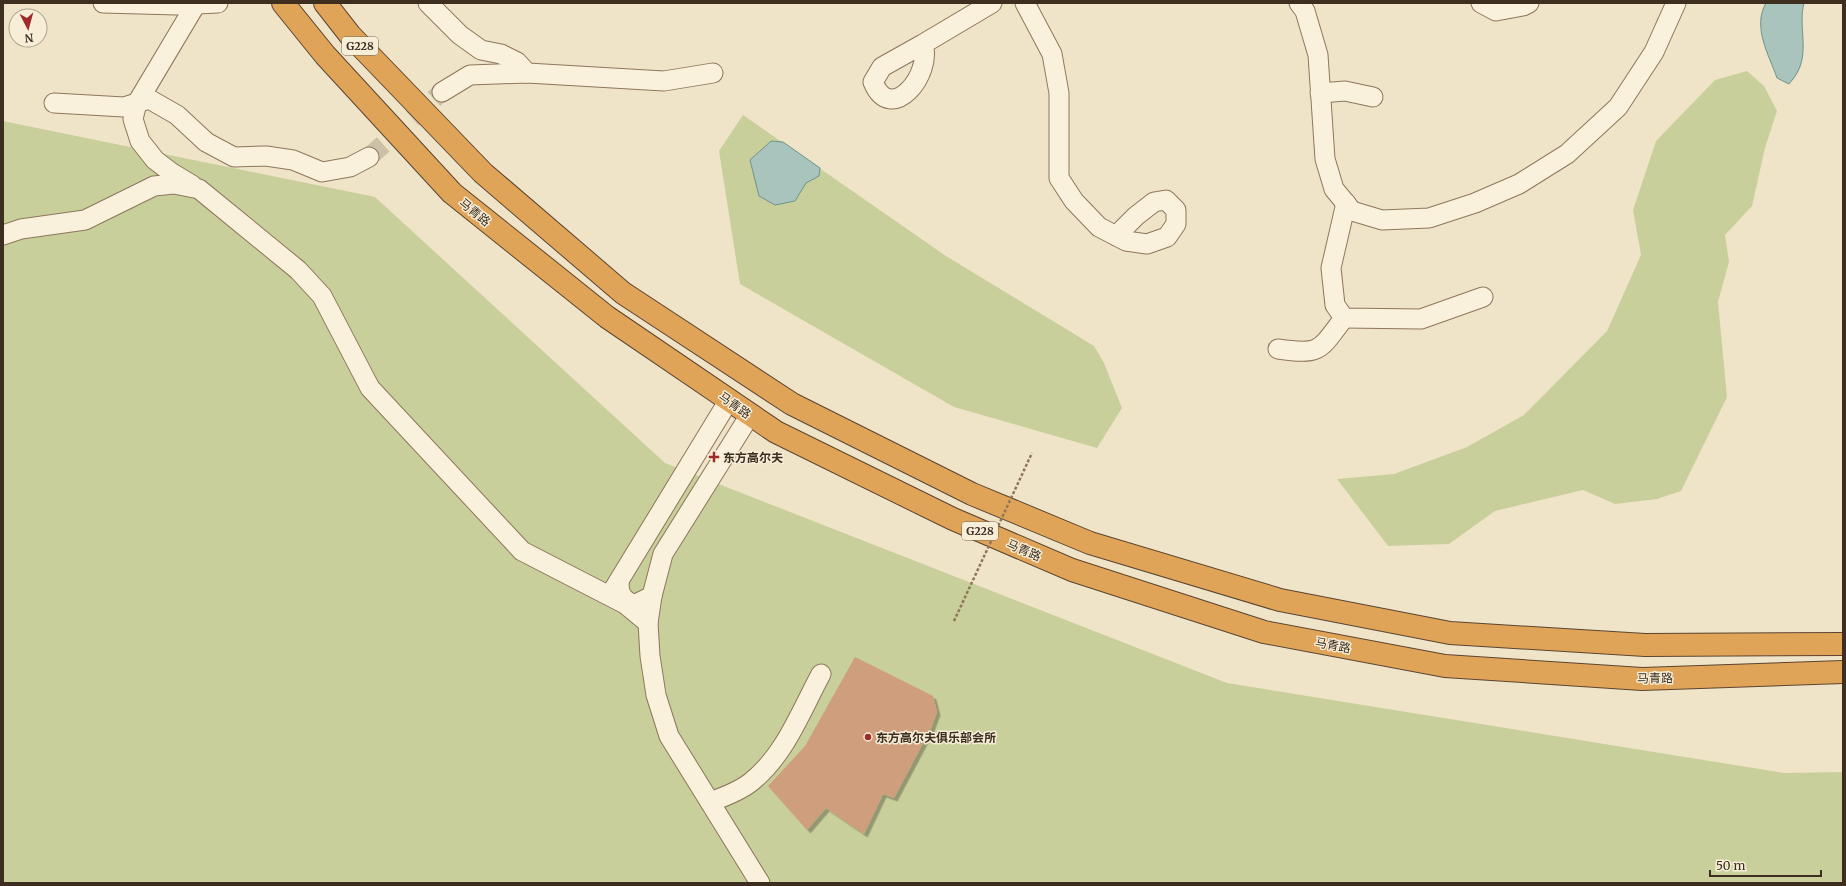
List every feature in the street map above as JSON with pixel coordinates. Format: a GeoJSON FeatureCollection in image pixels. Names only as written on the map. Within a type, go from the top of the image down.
{"type":"FeatureCollection","features":[{"type":"Feature","properties":{"kind":"highway","name":"马青路"},"geometry":{"type":"LineString","coordinates":[[283,3],[325,54],[452,193],[607,317],[776,432],[960,522],[1072,570],[1264,632],[1445,666],[1642,679],[1843,672]]}},
{"type":"Feature","properties":{"kind":"highway","name":"G228"},"geometry":{"type":"LineString","coordinates":[[325,3],[350,35],[483,173],[623,293],[792,404],[972,494],[1090,543],[1280,600],[1450,633],[1645,645],[1843,644]]}},
{"type":"Feature","properties":{"kind":"street"},"geometry":{"type":"LineString","coordinates":[[103,3],[218,3]]}},
{"type":"Feature","properties":{"kind":"street"},"geometry":{"type":"LineString","coordinates":[[428,3],[460,35],[481,50],[501,54],[517,62],[527,73]]}},
{"type":"Feature","properties":{"kind":"street"},"geometry":{"type":"LineString","coordinates":[[923,44],[992,3]]}},
{"type":"Feature","properties":{"kind":"street"},"geometry":{"type":"LineString","coordinates":[[1025,3],[1052,54],[1059,93],[1059,178],[1074,201],[1099,227],[1116,236]]}},
{"type":"Feature","properties":{"kind":"street"},"geometry":{"type":"LineString","coordinates":[[1299,3],[1305,11],[1318,55],[1325,159],[1334,190],[1352,211],[1382,220],[1429,218],[1475,203],[1519,184],[1567,154],[1618,108],[1654,52],[1676,3]]}},
{"type":"Feature","properties":{"kind":"street"},"geometry":{"type":"LineString","coordinates":[[1481,3],[1496,11],[1524,6],[1529,3]]}},
{"type":"Feature","properties":{"kind":"street"},"geometry":{"type":"LineString","coordinates":[[196,4],[137,103],[133,119],[140,141],[155,160],[172,173],[200,189],[298,270],[322,296],[370,388],[522,551],[614,588],[619,592],[623,600],[634,605],[652,596]]}},
{"type":"Feature","properties":{"kind":"street"},"geometry":{"type":"LineString","coordinates":[[442,92],[470,75],[527,73],[664,81],[713,73]]}},
{"type":"Feature","properties":{"kind":"street"},"geometry":{"type":"LineString","coordinates":[[1320,93],[1345,91],[1373,97]]}},
{"type":"Feature","properties":{"kind":"street"},"geometry":{"type":"LineString","coordinates":[[54,103],[124,107],[149,99],[158,102],[178,115],[206,142],[234,157],[266,156],[293,160],[322,172],[350,167],[369,157]]}},
{"type":"Feature","properties":{"kind":"street"},"geometry":{"type":"LineString","coordinates":[[3,235],[21,229],[85,220],[154,186],[174,184],[200,189]]}},
{"type":"Feature","properties":{"kind":"street"},"geometry":{"type":"LineString","coordinates":[[1344,318],[1335,305],[1331,268],[1346,203]]}},
{"type":"Feature","properties":{"kind":"street"},"geometry":{"type":"LineString","coordinates":[[1344,318],[1421,319],[1483,297]]}},
{"type":"Feature","properties":{"kind":"street"},"geometry":{"type":"LineString","coordinates":[[1278,349],[1304,353],[1322,347],[1344,318]]}},
{"type":"Feature","properties":{"kind":"street"},"geometry":{"type":"LineString","coordinates":[[614,588],[729,400]]}},
{"type":"Feature","properties":{"kind":"street"},"geometry":{"type":"LineString","coordinates":[[750,415],[663,554],[652,596],[648,623],[650,656],[656,696],[669,736],[760,883]]}},
{"type":"Feature","properties":{"kind":"street"},"geometry":{"type":"LineString","coordinates":[[614,588],[625,604],[648,623]]}},
{"type":"Feature","properties":{"kind":"street"},"geometry":{"type":"LineString","coordinates":[[710,802],[751,782],[778,754],[821,674]]}},
{"type":"Feature","properties":{"kind":"path"},"geometry":{"type":"LineString","coordinates":[[954,621],[1032,453]]}},
{"type":"Feature","properties":{"kind":"green space"},"geometry":{"type":"Polygon","coordinates":[[[1747,71],[1764,86],[1777,111],[1765,148],[1752,206],[1725,235],[1729,262],[1718,302],[1727,397],[1681,491],[1657,499],[1615,504],[1583,490],[1495,511],[1449,544],[1388,546],[1337,479],[1394,474],[1467,447],[1524,415],[1607,331],[1641,255],[1633,210],[1656,141],[1715,80],[1747,71]]]}},
{"type":"Feature","properties":{"kind":"green space"},"geometry":{"type":"Polygon","coordinates":[[[743,115],[946,256],[1094,346],[1104,363],[1122,408],[1097,448],[954,407],[740,284],[719,151],[743,115]]]}},
{"type":"Feature","properties":{"kind":"green space"},"geometry":{"type":"Polygon","coordinates":[[[3,121],[375,197],[665,463],[1227,683],[1784,773],[1843,772],[1843,883],[3,883],[3,121]]]}},
{"type":"Feature","properties":{"kind":"water"},"geometry":{"type":"Polygon","coordinates":[[[1766,3],[1804,3],[1802,11],[1803,55],[1797,73],[1789,84],[1777,78],[1763,41],[1761,22],[1762,12],[1766,3]]]}},
{"type":"Feature","properties":{"kind":"water"},"geometry":{"type":"Polygon","coordinates":[[[771,141],[783,142],[820,168],[819,176],[806,183],[795,201],[775,205],[759,196],[750,160],[771,141]]]}},
{"type":"Feature","properties":{"kind":"building","name":"东方高尔夫俱乐部会所"},"geometry":{"type":"Polygon","coordinates":[[[855,657],[933,696],[937,712],[931,728],[894,798],[883,794],[864,834],[826,808],[807,830],[768,786],[805,746],[855,657]]]}},
{"type":"Feature","properties":{"kind":"tunnel"},"geometry":{"type":"LineString","coordinates":[[369,157],[444,90]]}},
{"type":"Feature","properties":{"kind":"place","name":"东方高尔夫"},"geometry":{"type":"Point","coordinates":[714,457]}},
{"type":"Feature","properties":{"kind":"place","name":"东方高尔夫俱乐部会所"},"geometry":{"type":"Point","coordinates":[868,737]}}]}
